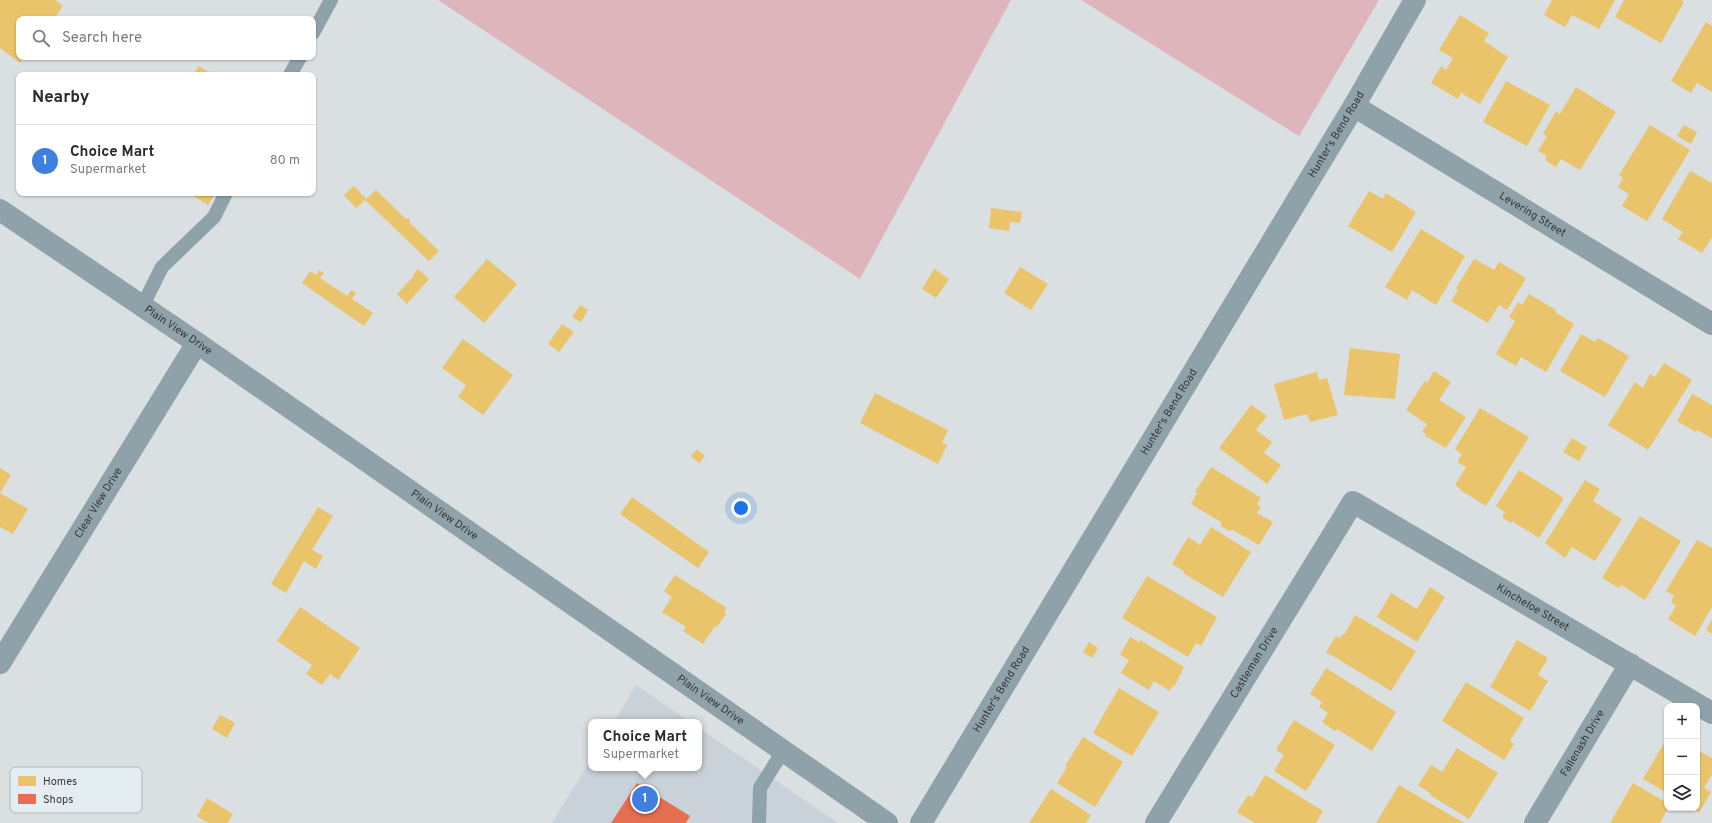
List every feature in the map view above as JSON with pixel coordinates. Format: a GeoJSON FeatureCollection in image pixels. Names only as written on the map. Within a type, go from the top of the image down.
{"type":"FeatureCollection","features":[{"type":"Feature","properties":{"kind":"street","name":"Hunter's Bend Road"},"geometry":{"type":"LineString","coordinates":[[921,823],[1354,106],[1415,0]]}},
{"type":"Feature","properties":{"kind":"street","name":"Levering Street"},"geometry":{"type":"LineString","coordinates":[[1354,106],[1712,324]]}},
{"type":"Feature","properties":{"kind":"street","name":"Plain View Drive"},"geometry":{"type":"LineString","coordinates":[[0,210],[197,343],[887,823]]}},
{"type":"Feature","properties":{"kind":"street","name":"Clear View Drive"},"geometry":{"type":"LineString","coordinates":[[0,663],[197,343]]}},
{"type":"Feature","properties":{"kind":"street","name":"Kincheloe Street"},"geometry":{"type":"LineString","coordinates":[[1353,502],[1712,713]]}},
{"type":"Feature","properties":{"kind":"street","name":"Castleman Drive"},"geometry":{"type":"LineString","coordinates":[[1156,823],[1353,502]]}},
{"type":"Feature","properties":{"kind":"street","name":"Fallenash Drive"},"geometry":{"type":"LineString","coordinates":[[1535,823],[1630,664]]}},
{"type":"Feature","properties":{"kind":"lane"},"geometry":{"type":"LineString","coordinates":[[316,28],[331,0]]}},
{"type":"Feature","properties":{"kind":"lane"},"geometry":{"type":"LineString","coordinates":[[292,72],[298,60]]}},
{"type":"Feature","properties":{"kind":"lane"},"geometry":{"type":"LineString","coordinates":[[142,307],[162,267],[214,217],[224,196]]}},
{"type":"Feature","properties":{"kind":"lane"},"geometry":{"type":"LineString","coordinates":[[759,823],[760,788],[783,751]]}},
{"type":"Feature","properties":{"kind":"shaded area"},"geometry":{"type":"Polygon","coordinates":[[[438,0],[1011,0],[860,279],[438,0]]]}},
{"type":"Feature","properties":{"kind":"shaded area"},"geometry":{"type":"Polygon","coordinates":[[[1081,0],[1379,0],[1299,136],[1081,0]]]}},
{"type":"Feature","properties":{"kind":"shaded area"},"geometry":{"type":"Polygon","coordinates":[[[636,685],[686,719],[616,719],[636,685]]]}},
{"type":"Feature","properties":{"kind":"shaded area"},"geometry":{"type":"Polygon","coordinates":[[[702,730],[838,823],[552,823],[588,764],[588,771],[702,771],[702,730]]]}},
{"type":"Feature","properties":{"kind":"building: Homes"},"geometry":{"type":"Polygon","coordinates":[[[0,0],[55,0],[63,6],[56,16],[16,16],[16,60],[0,48],[0,0]]]}},
{"type":"Feature","properties":{"kind":"building: Homes"},"geometry":{"type":"Polygon","coordinates":[[[1552,0],[1615,0],[1599,29],[1572,15],[1565,27],[1544,15],[1552,0]]]}},
{"type":"Feature","properties":{"kind":"building: Homes"},"geometry":{"type":"Polygon","coordinates":[[[1624,0],[1681,0],[1684,2],[1661,43],[1615,17],[1624,0]]]}},
{"type":"Feature","properties":{"kind":"building: Homes"},"geometry":{"type":"Polygon","coordinates":[[[1460,15],[1489,33],[1484,41],[1508,57],[1480,104],[1461,93],[1458,99],[1431,83],[1441,66],[1446,70],[1453,58],[1439,50],[1460,15]]]}},
{"type":"Feature","properties":{"kind":"building: Homes"},"geometry":{"type":"Polygon","coordinates":[[[1706,22],[1712,26],[1712,92],[1697,83],[1691,93],[1671,81],[1706,22]]]}},
{"type":"Feature","properties":{"kind":"building: Homes"},"geometry":{"type":"Polygon","coordinates":[[[199,66],[208,72],[195,72],[199,66]]]}},
{"type":"Feature","properties":{"kind":"building: Homes"},"geometry":{"type":"Polygon","coordinates":[[[1506,81],[1550,105],[1527,146],[1483,122],[1506,81]]]}},
{"type":"Feature","properties":{"kind":"building: Homes"},"geometry":{"type":"Polygon","coordinates":[[[1576,87],[1616,112],[1580,170],[1561,159],[1556,167],[1545,160],[1547,156],[1538,151],[1547,136],[1543,134],[1556,111],[1560,114],[1576,87]]]}},
{"type":"Feature","properties":{"kind":"building: Homes"},"geometry":{"type":"Polygon","coordinates":[[[1650,125],[1690,150],[1647,221],[1622,206],[1629,194],[1618,187],[1623,178],[1619,175],[1650,125]]]}},
{"type":"Feature","properties":{"kind":"building: Homes"},"geometry":{"type":"Polygon","coordinates":[[[1684,125],[1697,132],[1691,144],[1677,136],[1684,125]]]}},
{"type":"Feature","properties":{"kind":"building: Homes"},"geometry":{"type":"Polygon","coordinates":[[[1690,171],[1712,183],[1712,237],[1702,253],[1678,239],[1683,232],[1662,219],[1690,171]]]}},
{"type":"Feature","properties":{"kind":"building: Homes"},"geometry":{"type":"Polygon","coordinates":[[[354,186],[366,199],[356,208],[344,195],[354,186]]]}},
{"type":"Feature","properties":{"kind":"building: Homes"},"geometry":{"type":"Polygon","coordinates":[[[376,190],[406,219],[408,218],[411,221],[409,222],[439,251],[429,261],[365,200],[376,190]]]}},
{"type":"Feature","properties":{"kind":"building: Homes"},"geometry":{"type":"Polygon","coordinates":[[[1369,191],[1383,199],[1386,193],[1416,212],[1392,252],[1348,226],[1369,191]]]}},
{"type":"Feature","properties":{"kind":"building: Homes"},"geometry":{"type":"Polygon","coordinates":[[[194,196],[214,196],[208,205],[194,196]]]}},
{"type":"Feature","properties":{"kind":"building: Homes"},"geometry":{"type":"Polygon","coordinates":[[[991,208],[1022,212],[1020,223],[1010,222],[1009,231],[989,228],[991,208]]]}},
{"type":"Feature","properties":{"kind":"building: Homes"},"geometry":{"type":"Polygon","coordinates":[[[1421,229],[1465,256],[1436,305],[1412,290],[1407,300],[1385,287],[1421,229]]]}},
{"type":"Feature","properties":{"kind":"building: Homes"},"geometry":{"type":"Polygon","coordinates":[[[487,259],[517,284],[484,323],[454,297],[487,259]]]}},
{"type":"Feature","properties":{"kind":"building: Homes"},"geometry":{"type":"Polygon","coordinates":[[[1474,259],[1494,270],[1499,262],[1526,278],[1507,310],[1499,305],[1488,323],[1451,301],[1458,290],[1456,288],[1474,259]]]}},
{"type":"Feature","properties":{"kind":"building: Homes"},"geometry":{"type":"Polygon","coordinates":[[[1020,267],[1048,284],[1031,310],[1004,293],[1020,267]]]}},
{"type":"Feature","properties":{"kind":"building: Homes"},"geometry":{"type":"Polygon","coordinates":[[[418,269],[429,279],[407,304],[397,294],[414,276],[413,275],[418,269]]]}},
{"type":"Feature","properties":{"kind":"building: Homes"},"geometry":{"type":"Polygon","coordinates":[[[934,269],[949,279],[936,298],[922,289],[934,269]]]}},
{"type":"Feature","properties":{"kind":"building: Homes"},"geometry":{"type":"Polygon","coordinates":[[[319,270],[324,273],[320,278],[347,296],[352,290],[356,293],[352,299],[373,313],[364,326],[302,283],[310,271],[316,275],[319,270]]]}},
{"type":"Feature","properties":{"kind":"building: Homes"},"geometry":{"type":"Polygon","coordinates":[[[1529,294],[1556,310],[1555,312],[1574,324],[1546,372],[1521,357],[1516,366],[1496,354],[1515,321],[1509,317],[1518,302],[1522,305],[1529,294]]]}},
{"type":"Feature","properties":{"kind":"building: Homes"},"geometry":{"type":"Polygon","coordinates":[[[580,305],[588,310],[581,322],[572,317],[580,305]]]}},
{"type":"Feature","properties":{"kind":"building: Homes"},"geometry":{"type":"Polygon","coordinates":[[[562,324],[574,332],[559,352],[548,344],[562,324]]]}},
{"type":"Feature","properties":{"kind":"building: Homes"},"geometry":{"type":"Polygon","coordinates":[[[1581,334],[1595,342],[1598,338],[1629,356],[1605,397],[1560,371],[1581,334]]]}},
{"type":"Feature","properties":{"kind":"building: Homes"},"geometry":{"type":"Polygon","coordinates":[[[463,339],[513,375],[483,415],[458,397],[466,385],[442,368],[463,339]]]}},
{"type":"Feature","properties":{"kind":"building: Homes"},"geometry":{"type":"Polygon","coordinates":[[[1350,348],[1400,354],[1395,399],[1344,395],[1350,348]]]}},
{"type":"Feature","properties":{"kind":"building: Homes"},"geometry":{"type":"Polygon","coordinates":[[[1664,363],[1692,380],[1648,450],[1608,425],[1635,382],[1643,388],[1650,374],[1655,377],[1664,363]]]}},
{"type":"Feature","properties":{"kind":"building: Homes"},"geometry":{"type":"Polygon","coordinates":[[[1434,371],[1451,382],[1439,400],[1466,417],[1446,448],[1425,436],[1426,434],[1422,432],[1427,424],[1406,410],[1425,381],[1427,383],[1434,371]]]}},
{"type":"Feature","properties":{"kind":"building: Homes"},"geometry":{"type":"Polygon","coordinates":[[[1317,372],[1319,380],[1327,378],[1338,415],[1310,422],[1307,414],[1284,420],[1274,384],[1317,372]]]}},
{"type":"Feature","properties":{"kind":"building: Homes"},"geometry":{"type":"Polygon","coordinates":[[[875,393],[948,430],[942,443],[947,445],[938,464],[860,423],[875,393]]]}},
{"type":"Feature","properties":{"kind":"building: Homes"},"geometry":{"type":"Polygon","coordinates":[[[1692,394],[1712,405],[1712,438],[1697,430],[1696,432],[1677,421],[1692,394]]]}},
{"type":"Feature","properties":{"kind":"building: Homes"},"geometry":{"type":"Polygon","coordinates":[[[1251,405],[1267,416],[1256,430],[1272,442],[1264,453],[1281,465],[1267,484],[1219,448],[1251,405]]]}},
{"type":"Feature","properties":{"kind":"building: Homes"},"geometry":{"type":"Polygon","coordinates":[[[1480,408],[1529,437],[1486,506],[1460,490],[1461,489],[1455,485],[1466,467],[1457,462],[1462,454],[1455,449],[1480,408]]]}},
{"type":"Feature","properties":{"kind":"building: Homes"},"geometry":{"type":"Polygon","coordinates":[[[1572,438],[1587,447],[1579,461],[1563,452],[1572,438]]]}},
{"type":"Feature","properties":{"kind":"building: Homes"},"geometry":{"type":"Polygon","coordinates":[[[697,449],[705,456],[699,463],[691,456],[697,449]]]}},
{"type":"Feature","properties":{"kind":"building: Homes"},"geometry":{"type":"Polygon","coordinates":[[[1211,467],[1261,498],[1257,504],[1261,507],[1257,513],[1273,522],[1259,545],[1233,530],[1229,531],[1221,526],[1221,522],[1191,504],[1197,493],[1195,492],[1211,467]]]}},
{"type":"Feature","properties":{"kind":"building: Homes"},"geometry":{"type":"Polygon","coordinates":[[[0,468],[11,475],[0,493],[0,468]]]}},
{"type":"Feature","properties":{"kind":"building: Homes"},"geometry":{"type":"Polygon","coordinates":[[[1519,470],[1564,498],[1539,538],[1512,521],[1511,523],[1502,517],[1505,512],[1496,506],[1519,470]]]}},
{"type":"Feature","properties":{"kind":"building: Homes"},"geometry":{"type":"Polygon","coordinates":[[[1585,480],[1600,489],[1593,501],[1622,519],[1595,561],[1572,547],[1565,558],[1545,543],[1585,480]]]}},
{"type":"Feature","properties":{"kind":"building: Homes"},"geometry":{"type":"Polygon","coordinates":[[[0,493],[28,509],[13,534],[0,527],[0,493]]]}},
{"type":"Feature","properties":{"kind":"building: Homes"},"geometry":{"type":"Polygon","coordinates":[[[632,497],[709,552],[698,568],[620,514],[632,497]]]}},
{"type":"Feature","properties":{"kind":"building: Homes"},"geometry":{"type":"Polygon","coordinates":[[[318,507],[333,516],[312,550],[323,556],[316,569],[304,561],[286,593],[271,584],[318,507]]]}},
{"type":"Feature","properties":{"kind":"building: Homes"},"geometry":{"type":"Polygon","coordinates":[[[1640,516],[1681,541],[1645,600],[1621,585],[1619,588],[1602,578],[1640,516]]]}},
{"type":"Feature","properties":{"kind":"building: Homes"},"geometry":{"type":"Polygon","coordinates":[[[1211,527],[1251,552],[1223,597],[1183,573],[1184,571],[1172,564],[1188,537],[1200,545],[1211,527]]]}},
{"type":"Feature","properties":{"kind":"building: Homes"},"geometry":{"type":"Polygon","coordinates":[[[1697,540],[1712,548],[1712,607],[1695,636],[1668,619],[1676,606],[1671,602],[1674,596],[1666,591],[1697,540]]]}},
{"type":"Feature","properties":{"kind":"building: Homes"},"geometry":{"type":"Polygon","coordinates":[[[675,575],[727,608],[724,612],[726,614],[717,627],[715,626],[703,644],[683,631],[686,627],[662,612],[672,597],[664,591],[675,575]]]}},
{"type":"Feature","properties":{"kind":"building: Homes"},"geometry":{"type":"Polygon","coordinates":[[[1147,576],[1217,617],[1201,646],[1196,643],[1188,657],[1122,618],[1147,576]]]}},
{"type":"Feature","properties":{"kind":"building: Homes"},"geometry":{"type":"Polygon","coordinates":[[[1430,587],[1445,597],[1417,642],[1377,617],[1391,593],[1417,609],[1430,587]]]}},
{"type":"Feature","properties":{"kind":"building: Homes"},"geometry":{"type":"Polygon","coordinates":[[[300,607],[360,648],[338,680],[330,674],[322,685],[306,674],[312,665],[277,641],[300,607]]]}},
{"type":"Feature","properties":{"kind":"building: Homes"},"geometry":{"type":"Polygon","coordinates":[[[1355,615],[1416,651],[1391,691],[1326,652],[1336,636],[1340,638],[1343,634],[1344,635],[1355,615]]]}},
{"type":"Feature","properties":{"kind":"building: Homes"},"geometry":{"type":"Polygon","coordinates":[[[1712,620],[1712,634],[1706,630],[1712,620]]]}},
{"type":"Feature","properties":{"kind":"building: Homes"},"geometry":{"type":"Polygon","coordinates":[[[1130,637],[1139,642],[1140,640],[1184,667],[1174,687],[1172,686],[1170,691],[1154,681],[1149,690],[1121,673],[1129,660],[1120,655],[1130,637]]]}},
{"type":"Feature","properties":{"kind":"building: Homes"},"geometry":{"type":"Polygon","coordinates":[[[1517,640],[1548,658],[1538,675],[1548,681],[1530,711],[1490,687],[1517,640]]]}},
{"type":"Feature","properties":{"kind":"building: Homes"},"geometry":{"type":"Polygon","coordinates":[[[1089,642],[1098,648],[1092,658],[1083,652],[1089,642]]]}},
{"type":"Feature","properties":{"kind":"building: Homes"},"geometry":{"type":"Polygon","coordinates":[[[1326,668],[1396,712],[1372,751],[1337,729],[1335,731],[1322,722],[1328,713],[1319,707],[1322,702],[1310,694],[1326,668]]]}},
{"type":"Feature","properties":{"kind":"building: Homes"},"geometry":{"type":"Polygon","coordinates":[[[1466,682],[1524,718],[1510,741],[1514,744],[1504,760],[1442,721],[1466,682]]]}},
{"type":"Feature","properties":{"kind":"building: Homes"},"geometry":{"type":"Polygon","coordinates":[[[1119,688],[1159,712],[1132,756],[1093,733],[1119,688]]]}},
{"type":"Feature","properties":{"kind":"building: Homes"},"geometry":{"type":"Polygon","coordinates":[[[220,715],[235,723],[227,738],[212,729],[220,715]]]}},
{"type":"Feature","properties":{"kind":"building: Homes"},"geometry":{"type":"Polygon","coordinates":[[[1294,720],[1335,745],[1306,791],[1274,771],[1284,755],[1276,750],[1294,720]]]}},
{"type":"Feature","properties":{"kind":"building: Homes"},"geometry":{"type":"Polygon","coordinates":[[[1083,737],[1123,762],[1095,807],[1057,783],[1067,767],[1065,766],[1083,737]]]}},
{"type":"Feature","properties":{"kind":"building: Homes"},"geometry":{"type":"Polygon","coordinates":[[[1664,743],[1664,791],[1643,779],[1664,743]]]}},
{"type":"Feature","properties":{"kind":"building: Homes"},"geometry":{"type":"Polygon","coordinates":[[[1457,748],[1498,773],[1469,819],[1430,795],[1430,793],[1418,785],[1431,765],[1442,772],[1457,748]]]}},
{"type":"Feature","properties":{"kind":"building: Homes"},"geometry":{"type":"Polygon","coordinates":[[[1700,752],[1712,758],[1712,774],[1704,788],[1711,792],[1699,813],[1696,811],[1700,811],[1700,752]]]}},
{"type":"Feature","properties":{"kind":"building: Homes"},"geometry":{"type":"Polygon","coordinates":[[[1265,775],[1323,811],[1316,823],[1255,823],[1237,812],[1248,795],[1252,797],[1265,775]]]}},
{"type":"Feature","properties":{"kind":"building: Homes"},"geometry":{"type":"Polygon","coordinates":[[[1633,783],[1664,801],[1664,811],[1666,811],[1660,823],[1610,823],[1633,783]]]}},
{"type":"Feature","properties":{"kind":"building: Homes"},"geometry":{"type":"Polygon","coordinates":[[[1399,785],[1464,823],[1376,823],[1399,785]]]}},
{"type":"Feature","properties":{"kind":"building: Homes"},"geometry":{"type":"Polygon","coordinates":[[[1051,789],[1091,815],[1086,823],[1029,823],[1051,789]]]}},
{"type":"Feature","properties":{"kind":"building: Homes"},"geometry":{"type":"Polygon","coordinates":[[[207,798],[233,814],[227,823],[208,823],[197,816],[207,798]]]}},
{"type":"Feature","properties":{"kind":"building: Shops"},"geometry":{"type":"Polygon","coordinates":[[[637,783],[690,816],[686,823],[611,823],[637,783]]]}},
{"type":"Feature","properties":{"kind":"place","name":"Choice Mart"},"geometry":{"type":"Point","coordinates":[645,799]}}]}
